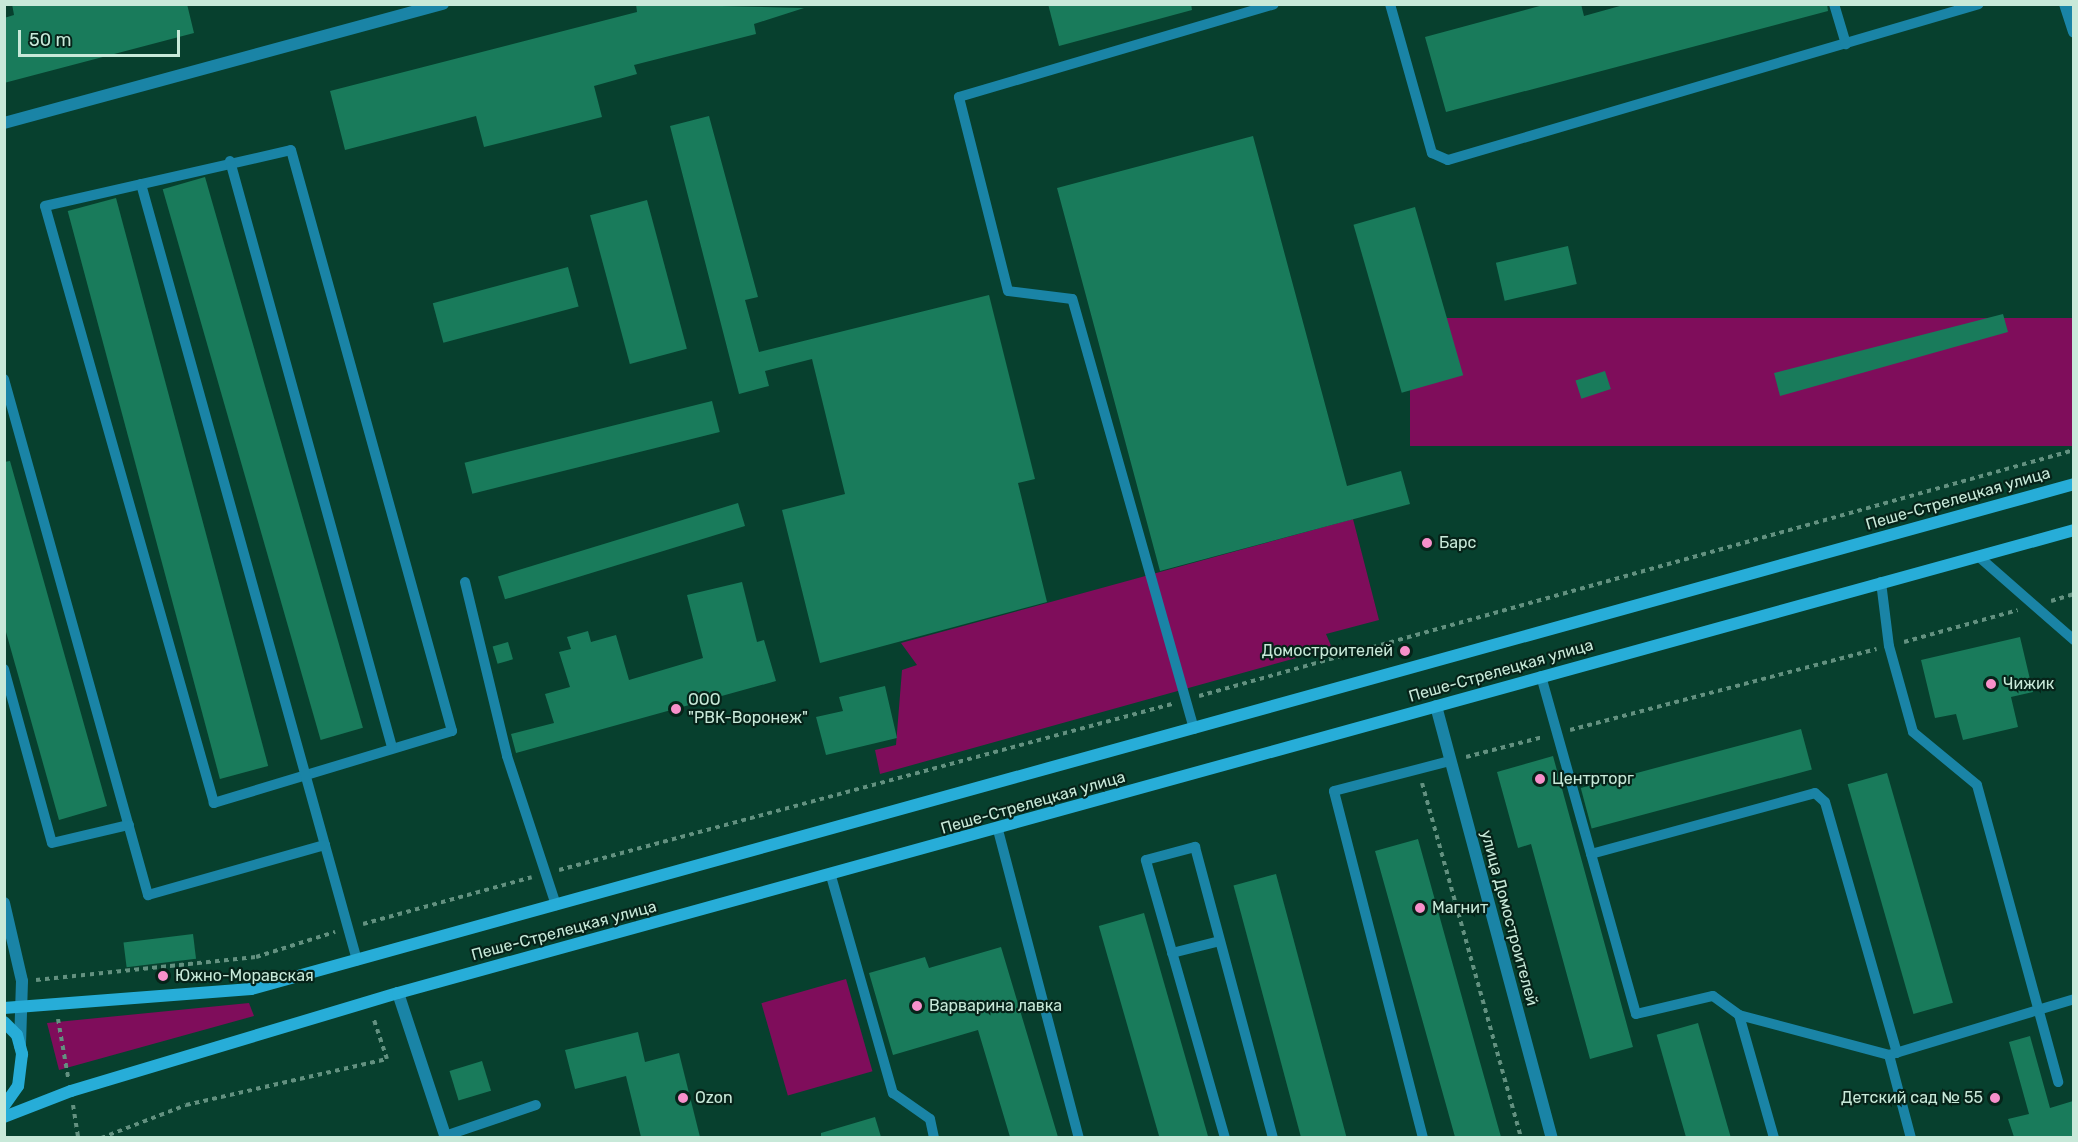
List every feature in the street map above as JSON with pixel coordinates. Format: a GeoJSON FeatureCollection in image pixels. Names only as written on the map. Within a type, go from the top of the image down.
{"type":"FeatureCollection","features":[{"type":"Feature","properties":{"kind":"main road","name":"Пеше-Стрелецкая улица"},"geometry":{"type":"LineString","coordinates":[[4,1008],[251,988],[2073,484]]}},
{"type":"Feature","properties":{"kind":"main road","name":"Пеше-Стрелецкая улица"},"geometry":{"type":"LineString","coordinates":[[4,1117],[71,1091],[398,993],[998,830],[1541,676],[2073,530]]}},
{"type":"Feature","properties":{"kind":"main road"},"geometry":{"type":"LineString","coordinates":[[4,1022],[20,1046],[18,1086],[4,1106]]}},
{"type":"Feature","properties":{"kind":"street"},"geometry":{"type":"LineString","coordinates":[[4,123],[443,4]]}},
{"type":"Feature","properties":{"kind":"street"},"geometry":{"type":"LineString","coordinates":[[2065,4],[2073,32]]}},
{"type":"Feature","properties":{"kind":"street","name":"улица Домостроителей"},"geometry":{"type":"LineString","coordinates":[[1436,706],[1552,1137]]}},
{"type":"Feature","properties":{"kind":"street"},"geometry":{"type":"LineString","coordinates":[[4,903],[22,981],[24,1007],[20,1046]]}},
{"type":"Feature","properties":{"kind":"street"},"geometry":{"type":"LineString","coordinates":[[398,993],[446,1137]]}},
{"type":"Feature","properties":{"kind":"lane"},"geometry":{"type":"LineString","coordinates":[[1194,729],[1072,299],[1008,291],[959,97],[1274,4]]}},
{"type":"Feature","properties":{"kind":"lane"},"geometry":{"type":"LineString","coordinates":[[1390,4],[1432,153],[1448,160],[1979,4]]}},
{"type":"Feature","properties":{"kind":"lane"},"geometry":{"type":"LineString","coordinates":[[1834,4],[1846,44]]}},
{"type":"Feature","properties":{"kind":"lane"},"geometry":{"type":"LineString","coordinates":[[291,150],[452,731],[305,771],[214,803],[45,206],[141,184],[230,161],[291,150]]}},
{"type":"Feature","properties":{"kind":"lane"},"geometry":{"type":"LineString","coordinates":[[230,161],[392,747]]}},
{"type":"Feature","properties":{"kind":"lane"},"geometry":{"type":"LineString","coordinates":[[141,184],[357,960]]}},
{"type":"Feature","properties":{"kind":"lane"},"geometry":{"type":"LineString","coordinates":[[5,384],[148,895],[325,845]]}},
{"type":"Feature","properties":{"kind":"lane"},"geometry":{"type":"LineString","coordinates":[[1978,556],[2038,604],[2073,640]]}},
{"type":"Feature","properties":{"kind":"lane"},"geometry":{"type":"LineString","coordinates":[[465,582],[507,756],[556,905]]}},
{"type":"Feature","properties":{"kind":"lane"},"geometry":{"type":"LineString","coordinates":[[1881,582],[1889,646],[1913,732],[1977,785],[2058,1082]]}},
{"type":"Feature","properties":{"kind":"lane"},"geometry":{"type":"LineString","coordinates":[[4,669],[52,843],[129,825]]}},
{"type":"Feature","properties":{"kind":"lane"},"geometry":{"type":"LineString","coordinates":[[1541,676],[1636,1014],[1713,996],[1739,1015],[1893,1054],[2073,999]]}},
{"type":"Feature","properties":{"kind":"lane"},"geometry":{"type":"LineString","coordinates":[[1423,1137],[1334,791],[1450,761]]}},
{"type":"Feature","properties":{"kind":"lane"},"geometry":{"type":"LineString","coordinates":[[1590,854],[1815,793],[1825,802],[1893,1054],[1911,1137]]}},
{"type":"Feature","properties":{"kind":"lane"},"geometry":{"type":"LineString","coordinates":[[998,830],[1079,1137]]}},
{"type":"Feature","properties":{"kind":"lane"},"geometry":{"type":"LineString","coordinates":[[1225,1137],[1146,860],[1195,847],[1273,1137]]}},
{"type":"Feature","properties":{"kind":"lane"},"geometry":{"type":"LineString","coordinates":[[831,876],[893,1093],[930,1119],[934,1137]]}},
{"type":"Feature","properties":{"kind":"lane"},"geometry":{"type":"LineString","coordinates":[[1172,953],[1220,941]]}},
{"type":"Feature","properties":{"kind":"lane"},"geometry":{"type":"LineString","coordinates":[[1739,1015],[1774,1137]]}},
{"type":"Feature","properties":{"kind":"lane"},"geometry":{"type":"LineString","coordinates":[[446,1137],[536,1105]]}},
{"type":"Feature","properties":{"kind":"path"},"geometry":{"type":"LineString","coordinates":[[22,981],[54,980],[256,957],[347,928],[1185,700],[2073,450]]}},
{"type":"Feature","properties":{"kind":"path"},"geometry":{"type":"LineString","coordinates":[[1450,761],[1889,646],[2073,594]]}},
{"type":"Feature","properties":{"kind":"path"},"geometry":{"type":"LineString","coordinates":[[1418,768],[1521,1137]]}},
{"type":"Feature","properties":{"kind":"path"},"geometry":{"type":"LineString","coordinates":[[54,980],[56,1005],[78,1137]]}},
{"type":"Feature","properties":{"kind":"path"},"geometry":{"type":"LineString","coordinates":[[101,1137],[186,1105],[387,1059],[368,1002]]}},
{"type":"Feature","properties":{"kind":"shaded area"},"geometry":{"type":"Polygon","coordinates":[[[1410,318],[2073,318],[2073,446],[1410,446],[1410,318]]]}},
{"type":"Feature","properties":{"kind":"shaded area"},"geometry":{"type":"Polygon","coordinates":[[[1353,519],[1379,620],[1326,634],[1332,648],[880,774],[875,750],[896,745],[902,670],[917,665],[901,643],[1353,519]]]}},
{"type":"Feature","properties":{"kind":"shaded area"},"geometry":{"type":"Polygon","coordinates":[[[846,979],[872,1071],[788,1096],[761,1003],[846,979]]]}},
{"type":"Feature","properties":{"kind":"shaded area"},"geometry":{"type":"Polygon","coordinates":[[[249,1003],[254,1016],[59,1070],[47,1023],[249,1003]]]}},
{"type":"Feature","properties":{"kind":"building"},"geometry":{"type":"Polygon","coordinates":[[[12,4],[187,4],[194,33],[4,83],[4,18],[14,15],[12,4]]]}},
{"type":"Feature","properties":{"kind":"building"},"geometry":{"type":"Polygon","coordinates":[[[636,4],[804,8],[754,24],[756,34],[634,65],[637,74],[594,86],[602,117],[484,147],[476,116],[345,150],[330,91],[637,12],[636,4]]]}},
{"type":"Feature","properties":{"kind":"building"},"geometry":{"type":"Polygon","coordinates":[[[1048,4],[1191,4],[1192,10],[1059,46],[1048,4]]]}},
{"type":"Feature","properties":{"kind":"building"},"geometry":{"type":"Polygon","coordinates":[[[1547,4],[1581,4],[1584,16],[1627,4],[1827,4],[1828,11],[1446,112],[1425,37],[1547,4]]]}},
{"type":"Feature","properties":{"kind":"building"},"geometry":{"type":"Polygon","coordinates":[[[709,116],[758,297],[745,300],[759,352],[989,295],[1035,479],[1018,483],[1047,602],[820,663],[782,510],[845,494],[812,359],[765,371],[769,386],[739,394],[670,126],[709,116]]]}},
{"type":"Feature","properties":{"kind":"building"},"geometry":{"type":"Polygon","coordinates":[[[1253,136],[1347,486],[1401,471],[1410,504],[1160,571],[1057,188],[1253,136]]]}},
{"type":"Feature","properties":{"kind":"building"},"geometry":{"type":"Polygon","coordinates":[[[205,177],[363,728],[321,740],[163,189],[205,177]]]}},
{"type":"Feature","properties":{"kind":"building"},"geometry":{"type":"Polygon","coordinates":[[[116,198],[268,766],[220,779],[68,211],[116,198]]]}},
{"type":"Feature","properties":{"kind":"building"},"geometry":{"type":"Polygon","coordinates":[[[647,200],[687,349],[630,364],[590,215],[647,200]]]}},
{"type":"Feature","properties":{"kind":"building"},"geometry":{"type":"Polygon","coordinates":[[[1415,207],[1463,375],[1402,393],[1353,225],[1415,207]]]}},
{"type":"Feature","properties":{"kind":"building"},"geometry":{"type":"Polygon","coordinates":[[[1568,246],[1577,284],[1505,301],[1496,263],[1568,246]]]}},
{"type":"Feature","properties":{"kind":"building"},"geometry":{"type":"Polygon","coordinates":[[[568,267],[579,307],[443,343],[433,303],[568,267]]]}},
{"type":"Feature","properties":{"kind":"building"},"geometry":{"type":"Polygon","coordinates":[[[2003,314],[2008,332],[1780,396],[1774,373],[2003,314]]]}},
{"type":"Feature","properties":{"kind":"building"},"geometry":{"type":"Polygon","coordinates":[[[1605,371],[1611,389],[1581,399],[1576,381],[1605,371]]]}},
{"type":"Feature","properties":{"kind":"building"},"geometry":{"type":"Polygon","coordinates":[[[712,401],[720,432],[472,494],[465,463],[712,401]]]}},
{"type":"Feature","properties":{"kind":"building"},"geometry":{"type":"Polygon","coordinates":[[[10,461],[107,806],[59,820],[4,625],[4,462],[10,461]]]}},
{"type":"Feature","properties":{"kind":"building"},"geometry":{"type":"Polygon","coordinates":[[[738,503],[745,526],[505,599],[498,576],[738,503]]]}},
{"type":"Feature","properties":{"kind":"building"},"geometry":{"type":"Polygon","coordinates":[[[742,582],[757,642],[764,640],[776,681],[516,753],[511,734],[554,723],[545,694],[570,687],[559,652],[571,649],[567,637],[588,631],[591,642],[616,635],[629,680],[703,658],[687,595],[742,582]]]}},
{"type":"Feature","properties":{"kind":"building"},"geometry":{"type":"Polygon","coordinates":[[[2020,637],[2033,692],[2011,697],[2018,727],[1963,740],[1956,714],[1935,718],[1921,660],[2020,637]]]}},
{"type":"Feature","properties":{"kind":"building"},"geometry":{"type":"Polygon","coordinates":[[[508,642],[513,659],[498,664],[493,646],[508,642]]]}},
{"type":"Feature","properties":{"kind":"building"},"geometry":{"type":"Polygon","coordinates":[[[885,686],[897,738],[826,755],[816,717],[843,711],[839,697],[885,686]]]}},
{"type":"Feature","properties":{"kind":"building"},"geometry":{"type":"Polygon","coordinates":[[[1801,729],[1812,770],[1592,829],[1581,788],[1801,729]]]}},
{"type":"Feature","properties":{"kind":"building"},"geometry":{"type":"Polygon","coordinates":[[[1553,756],[1633,1047],[1590,1059],[1531,844],[1518,848],[1497,772],[1553,756]]]}},
{"type":"Feature","properties":{"kind":"building"},"geometry":{"type":"Polygon","coordinates":[[[1887,773],[1953,1003],[1913,1014],[1848,784],[1887,773]]]}},
{"type":"Feature","properties":{"kind":"building"},"geometry":{"type":"Polygon","coordinates":[[[1418,839],[1501,1137],[1455,1137],[1375,851],[1418,839]]]}},
{"type":"Feature","properties":{"kind":"building"},"geometry":{"type":"Polygon","coordinates":[[[1276,874],[1346,1137],[1301,1138],[1233,885],[1276,874]]]}},
{"type":"Feature","properties":{"kind":"building"},"geometry":{"type":"Polygon","coordinates":[[[1144,913],[1208,1137],[1160,1138],[1099,926],[1144,913]]]}},
{"type":"Feature","properties":{"kind":"building"},"geometry":{"type":"Polygon","coordinates":[[[193,934],[196,959],[127,967],[124,943],[193,934]]]}},
{"type":"Feature","properties":{"kind":"building"},"geometry":{"type":"Polygon","coordinates":[[[1001,947],[1058,1137],[1010,1137],[978,1030],[893,1055],[869,973],[925,957],[929,968],[1001,947]]]}},
{"type":"Feature","properties":{"kind":"building"},"geometry":{"type":"Polygon","coordinates":[[[1698,1023],[1731,1137],[1686,1138],[1657,1035],[1698,1023]]]}},
{"type":"Feature","properties":{"kind":"building"},"geometry":{"type":"Polygon","coordinates":[[[638,1032],[645,1062],[679,1053],[700,1137],[641,1137],[626,1076],[575,1089],[565,1050],[638,1032]]]}},
{"type":"Feature","properties":{"kind":"building"},"geometry":{"type":"Polygon","coordinates":[[[2030,1036],[2050,1108],[2073,1101],[2073,1137],[2014,1137],[2008,1119],[2029,1114],[2009,1042],[2030,1036]]]}},
{"type":"Feature","properties":{"kind":"building"},"geometry":{"type":"Polygon","coordinates":[[[482,1061],[491,1091],[459,1101],[449,1071],[482,1061]]]}},
{"type":"Feature","properties":{"kind":"building"},"geometry":{"type":"Polygon","coordinates":[[[875,1117],[881,1137],[821,1137],[821,1133],[875,1117]]]}},
{"type":"Feature","properties":{"kind":"place","name":"Барс"},"geometry":{"type":"Point","coordinates":[1427,543]}},
{"type":"Feature","properties":{"kind":"place","name":"Домостроителей"},"geometry":{"type":"Point","coordinates":[1405,651]}},
{"type":"Feature","properties":{"kind":"place","name":"Чижик"},"geometry":{"type":"Point","coordinates":[1991,684]}},
{"type":"Feature","properties":{"kind":"place","name":"ООО \"РВК-Воронеж\""},"geometry":{"type":"Point","coordinates":[676,709]}},
{"type":"Feature","properties":{"kind":"place","name":"Центрторг"},"geometry":{"type":"Point","coordinates":[1540,779]}},
{"type":"Feature","properties":{"kind":"place","name":"Магнит"},"geometry":{"type":"Point","coordinates":[1420,908]}},
{"type":"Feature","properties":{"kind":"place","name":"Южно-Моравская"},"geometry":{"type":"Point","coordinates":[163,976]}},
{"type":"Feature","properties":{"kind":"place","name":"Варварина лавка"},"geometry":{"type":"Point","coordinates":[917,1006]}},
{"type":"Feature","properties":{"kind":"place","name":"Ozon"},"geometry":{"type":"Point","coordinates":[683,1098]}},
{"type":"Feature","properties":{"kind":"place","name":"Детский сад № 55"},"geometry":{"type":"Point","coordinates":[1995,1098]}}]}
